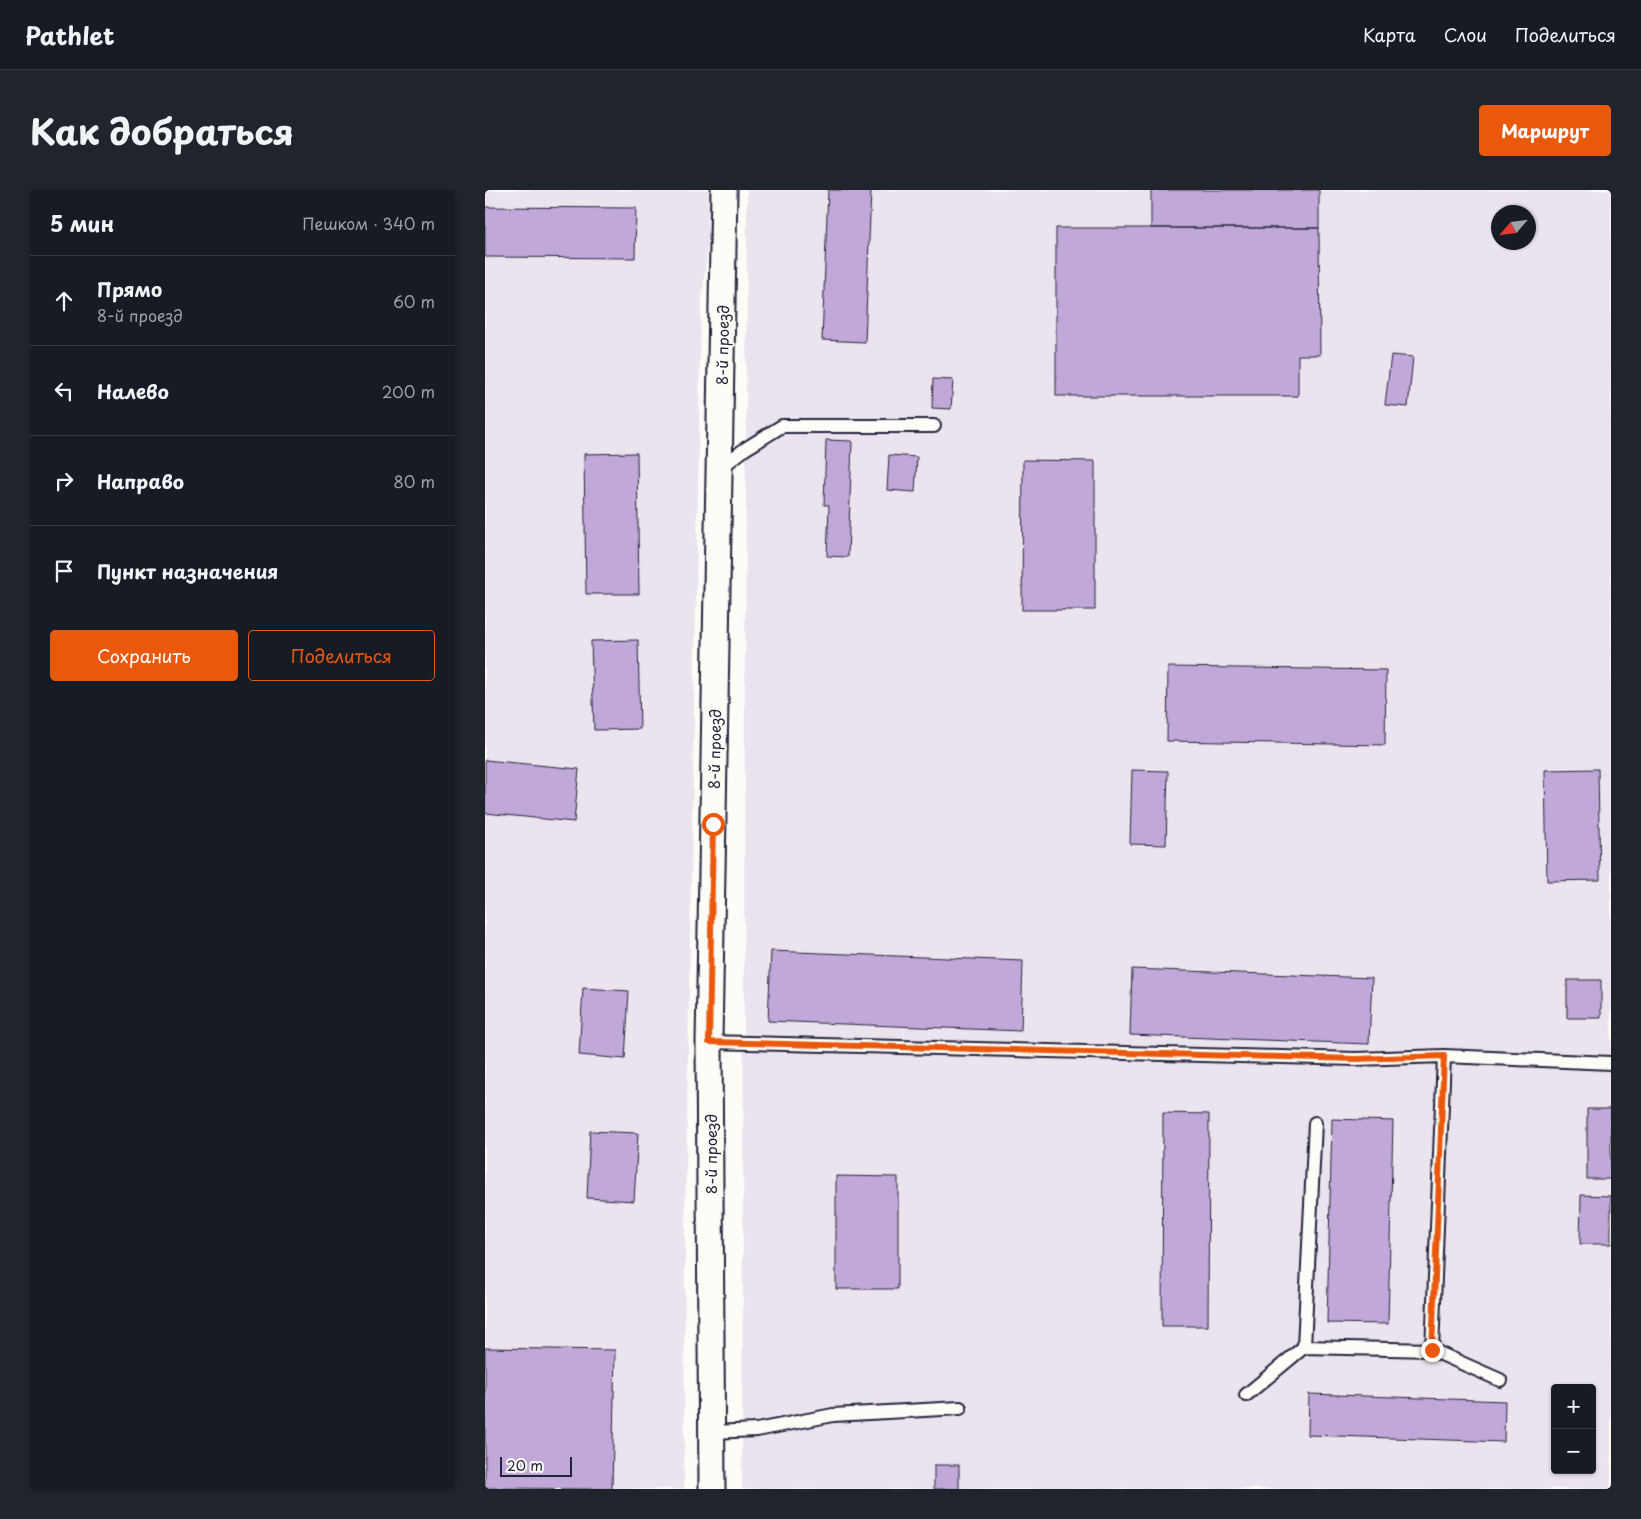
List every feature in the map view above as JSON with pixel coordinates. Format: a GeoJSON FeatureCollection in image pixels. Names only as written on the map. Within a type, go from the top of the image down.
{"type":"FeatureCollection","features":[{"type":"Feature","properties":{"kind":"street","name":"8-й проезд"},"geometry":{"type":"LineString","coordinates":[[712,1489],[709,1042],[724,190]]}},
{"type":"Feature","properties":{"kind":"lane"},"geometry":{"type":"LineString","coordinates":[[719,469],[745,449],[782,426],[934,426]]}},
{"type":"Feature","properties":{"kind":"lane"},"geometry":{"type":"LineString","coordinates":[[709,1042],[1356,1059],[1444,1056],[1611,1063]]}},
{"type":"Feature","properties":{"kind":"lane"},"geometry":{"type":"LineString","coordinates":[[1432,1350],[1444,1056]]}},
{"type":"Feature","properties":{"kind":"lane"},"geometry":{"type":"LineString","coordinates":[[1304,1347],[1315,1123]]}},
{"type":"Feature","properties":{"kind":"lane"},"geometry":{"type":"LineString","coordinates":[[1246,1395],[1304,1347],[1432,1350],[1500,1380]]}},
{"type":"Feature","properties":{"kind":"lane"},"geometry":{"type":"LineString","coordinates":[[712,1432],[757,1430],[833,1415],[959,1408]]}},
{"type":"Feature","properties":{"kind":"shaded area"},"geometry":{"type":"Polygon","coordinates":[[[485,190],[711,190],[711,212],[701,308],[685,1232],[684,1489],[485,1489],[485,190]]]}},
{"type":"Feature","properties":{"kind":"shaded area"},"geometry":{"type":"Polygon","coordinates":[[[747,190],[1611,190],[1611,1489],[742,1489],[747,190]]]}},
{"type":"Feature","properties":{"kind":"building"},"geometry":{"type":"Polygon","coordinates":[[[828,190],[871,190],[865,342],[822,340],[828,190]]]}},
{"type":"Feature","properties":{"kind":"building"},"geometry":{"type":"Polygon","coordinates":[[[1151,190],[1319,190],[1319,228],[1151,228],[1151,190]]]}},
{"type":"Feature","properties":{"kind":"building"},"geometry":{"type":"Polygon","coordinates":[[[485,207],[636,208],[635,258],[485,257],[485,207]]]}},
{"type":"Feature","properties":{"kind":"building"},"geometry":{"type":"Polygon","coordinates":[[[1056,228],[1319,228],[1320,355],[1298,355],[1298,396],[1056,396],[1056,228]]]}},
{"type":"Feature","properties":{"kind":"building"},"geometry":{"type":"Polygon","coordinates":[[[1391,355],[1413,357],[1408,407],[1385,405],[1391,355]]]}},
{"type":"Feature","properties":{"kind":"building"},"geometry":{"type":"Polygon","coordinates":[[[933,379],[953,380],[951,409],[932,408],[933,379]]]}},
{"type":"Feature","properties":{"kind":"building"},"geometry":{"type":"Polygon","coordinates":[[[826,440],[852,441],[848,557],[827,556],[829,505],[824,505],[826,440]]]}},
{"type":"Feature","properties":{"kind":"building"},"geometry":{"type":"Polygon","coordinates":[[[637,453],[639,594],[586,594],[584,454],[637,453]]]}},
{"type":"Feature","properties":{"kind":"building"},"geometry":{"type":"Polygon","coordinates":[[[889,455],[917,457],[915,492],[887,490],[889,455]]]}},
{"type":"Feature","properties":{"kind":"building"},"geometry":{"type":"Polygon","coordinates":[[[1023,460],[1095,461],[1095,610],[1022,610],[1023,460]]]}},
{"type":"Feature","properties":{"kind":"building"},"geometry":{"type":"Polygon","coordinates":[[[638,640],[640,729],[594,730],[591,641],[638,640]]]}},
{"type":"Feature","properties":{"kind":"building"},"geometry":{"type":"Polygon","coordinates":[[[1168,667],[1386,670],[1385,745],[1167,741],[1168,667]]]}},
{"type":"Feature","properties":{"kind":"building"},"geometry":{"type":"Polygon","coordinates":[[[485,760],[579,769],[574,822],[485,813],[485,760]]]}},
{"type":"Feature","properties":{"kind":"building"},"geometry":{"type":"Polygon","coordinates":[[[1598,769],[1600,880],[1547,881],[1545,770],[1598,769]]]}},
{"type":"Feature","properties":{"kind":"building"},"geometry":{"type":"Polygon","coordinates":[[[1132,770],[1168,771],[1166,845],[1130,844],[1132,770]]]}},
{"type":"Feature","properties":{"kind":"building"},"geometry":{"type":"Polygon","coordinates":[[[771,951],[1023,961],[1021,1031],[768,1021],[771,951]]]}},
{"type":"Feature","properties":{"kind":"building"},"geometry":{"type":"Polygon","coordinates":[[[1132,969],[1372,978],[1369,1044],[1130,1035],[1132,969]]]}},
{"type":"Feature","properties":{"kind":"building"},"geometry":{"type":"Polygon","coordinates":[[[1567,980],[1601,980],[1601,1018],[1567,1018],[1567,980]]]}},
{"type":"Feature","properties":{"kind":"building"},"geometry":{"type":"Polygon","coordinates":[[[583,988],[629,991],[625,1059],[579,1055],[583,988]]]}},
{"type":"Feature","properties":{"kind":"building"},"geometry":{"type":"Polygon","coordinates":[[[1587,1109],[1611,1109],[1611,1179],[1587,1179],[1587,1109]]]}},
{"type":"Feature","properties":{"kind":"building"},"geometry":{"type":"Polygon","coordinates":[[[1163,1113],[1209,1114],[1208,1326],[1162,1326],[1163,1113]]]}},
{"type":"Feature","properties":{"kind":"building"},"geometry":{"type":"Polygon","coordinates":[[[1332,1119],[1393,1121],[1388,1324],[1327,1323],[1332,1119]]]}},
{"type":"Feature","properties":{"kind":"building"},"geometry":{"type":"Polygon","coordinates":[[[590,1131],[638,1133],[634,1201],[587,1198],[590,1131]]]}},
{"type":"Feature","properties":{"kind":"building"},"geometry":{"type":"Polygon","coordinates":[[[836,1176],[898,1177],[898,1289],[836,1289],[836,1176]]]}},
{"type":"Feature","properties":{"kind":"building"},"geometry":{"type":"Polygon","coordinates":[[[1581,1195],[1611,1196],[1611,1244],[1580,1244],[1581,1195]]]}},
{"type":"Feature","properties":{"kind":"building"},"geometry":{"type":"Polygon","coordinates":[[[485,1348],[615,1350],[612,1489],[485,1488],[485,1348]]]}},
{"type":"Feature","properties":{"kind":"building"},"geometry":{"type":"Polygon","coordinates":[[[1309,1394],[1505,1401],[1504,1442],[1308,1435],[1309,1394]]]}},
{"type":"Feature","properties":{"kind":"building"},"geometry":{"type":"Polygon","coordinates":[[[934,1465],[959,1465],[959,1489],[934,1489],[934,1465]]]}},
{"type":"Feature","properties":{"kind":"route"},"geometry":{"type":"LineString","coordinates":[[713,824],[709,1042],[1356,1059],[1444,1056],[1432,1350]]}}]}
